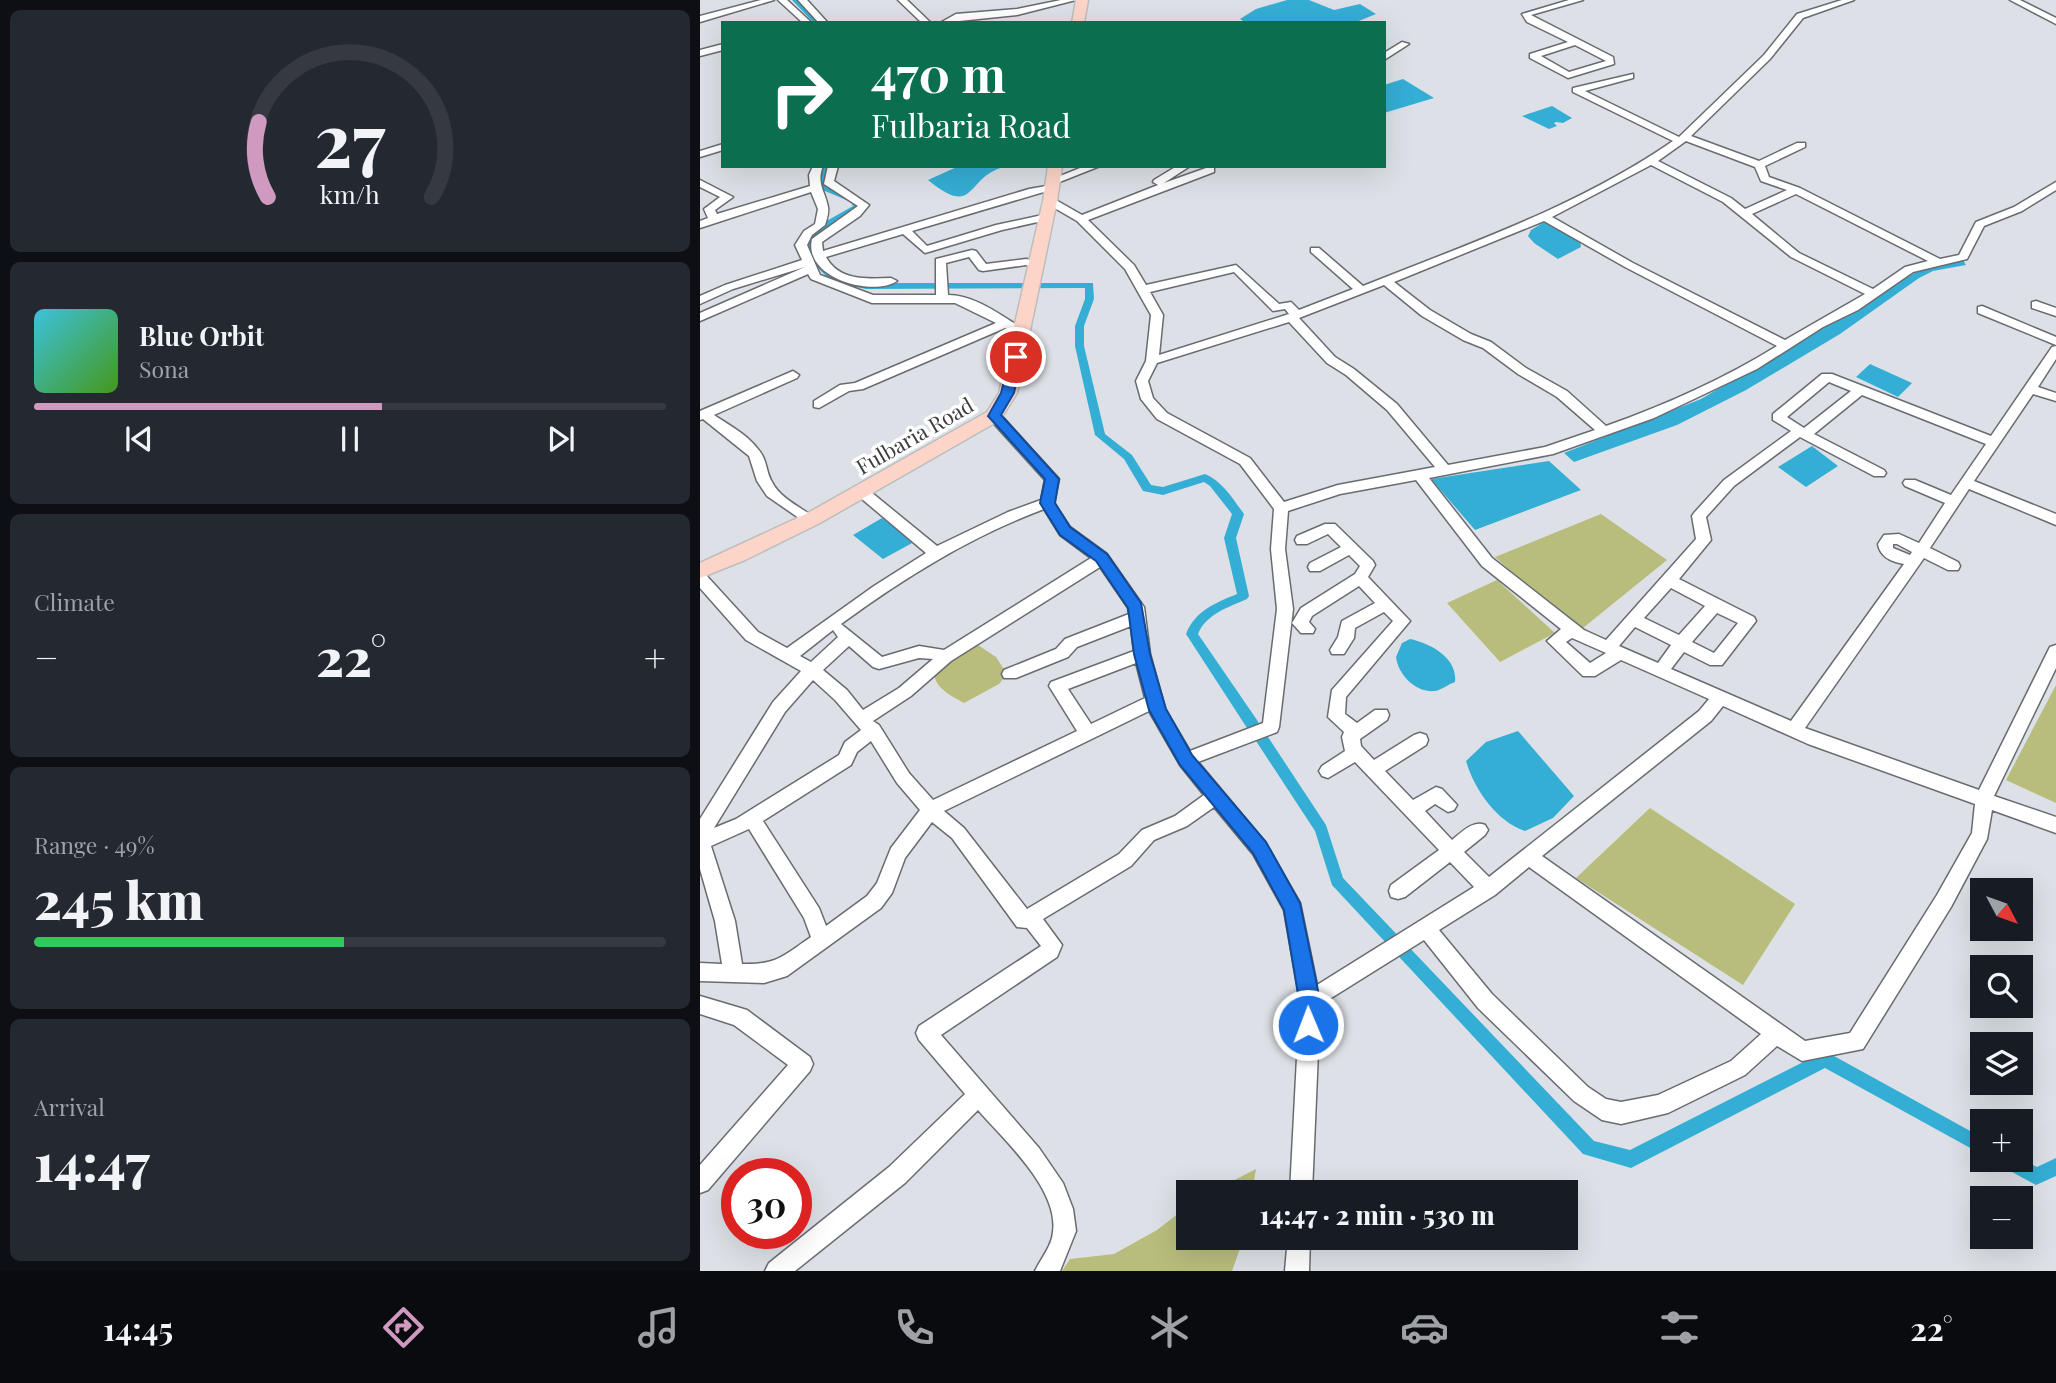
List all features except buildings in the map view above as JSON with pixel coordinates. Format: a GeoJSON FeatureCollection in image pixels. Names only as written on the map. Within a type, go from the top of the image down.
{"type":"FeatureCollection","features":[{"type":"Feature","properties":{"kind":"main road"},"geometry":{"type":"LineString","coordinates":[[1078,21],[1082,0]]}},
{"type":"Feature","properties":{"kind":"main road","name":"Fulbaria Road"},"geometry":{"type":"LineString","coordinates":[[700,571],[749,552],[994,416],[1008,393],[1014,328],[1029,296],[1053,184]]}},
{"type":"Feature","properties":{"kind":"street"},"geometry":{"type":"LineString","coordinates":[[700,19],[770,0]]}},
{"type":"Feature","properties":{"kind":"street"},"geometry":{"type":"LineString","coordinates":[[782,0],[806,21]]}},
{"type":"Feature","properties":{"kind":"street"},"geometry":{"type":"LineString","coordinates":[[802,0],[822,21]]}},
{"type":"Feature","properties":{"kind":"street"},"geometry":{"type":"LineString","coordinates":[[902,0],[925,21]]}},
{"type":"Feature","properties":{"kind":"street"},"geometry":{"type":"LineString","coordinates":[[948,21],[956,17],[1017,12],[1072,0]]}},
{"type":"Feature","properties":{"kind":"street"},"geometry":{"type":"LineString","coordinates":[[1574,43],[1533,56],[1568,75],[1611,62],[1530,20],[1526,14],[1579,0]]}},
{"type":"Feature","properties":{"kind":"street"},"geometry":{"type":"LineString","coordinates":[[1152,361],[1294,316],[1545,217],[1651,161],[1683,139],[1767,57],[1800,16],[1850,0]]}},
{"type":"Feature","properties":{"kind":"street"},"geometry":{"type":"LineString","coordinates":[[2014,0],[2056,21]]}},
{"type":"Feature","properties":{"kind":"street"},"geometry":{"type":"LineString","coordinates":[[1386,56],[1405,44]]}},
{"type":"Feature","properties":{"kind":"street"},"geometry":{"type":"LineString","coordinates":[[700,53],[721,48]]}},
{"type":"Feature","properties":{"kind":"street"},"geometry":{"type":"LineString","coordinates":[[1630,76],[1576,90],[1683,139],[1759,166],[1765,179],[1796,190],[1938,262]]}},
{"type":"Feature","properties":{"kind":"street"},"geometry":{"type":"LineString","coordinates":[[1759,166],[1801,145]]}},
{"type":"Feature","properties":{"kind":"street"},"geometry":{"type":"LineString","coordinates":[[700,153],[721,148]]}},
{"type":"Feature","properties":{"kind":"street"},"geometry":{"type":"LineString","coordinates":[[1651,161],[1727,200],[1795,255],[1873,293]]}},
{"type":"Feature","properties":{"kind":"street"},"geometry":{"type":"LineString","coordinates":[[817,168],[814,188],[823,209],[820,225],[808,233],[801,246],[815,277],[872,299],[942,290],[1014,328]]}},
{"type":"Feature","properties":{"kind":"street"},"geometry":{"type":"LineString","coordinates":[[832,168],[828,182],[836,190],[857,198],[864,205],[864,209],[824,233],[816,241],[824,264],[843,279],[854,283],[891,281]]}},
{"type":"Feature","properties":{"kind":"street"},"geometry":{"type":"LineString","coordinates":[[821,255],[1033,191],[1090,168]]}},
{"type":"Feature","properties":{"kind":"street"},"geometry":{"type":"LineString","coordinates":[[1142,194],[1182,168]]}},
{"type":"Feature","properties":{"kind":"street"},"geometry":{"type":"LineString","coordinates":[[1081,219],[1210,170]]}},
{"type":"Feature","properties":{"kind":"street"},"geometry":{"type":"LineString","coordinates":[[700,183],[729,197],[709,209],[714,218]]}},
{"type":"Feature","properties":{"kind":"street"},"geometry":{"type":"LineString","coordinates":[[1053,184],[1081,219],[1130,267],[1157,315],[1152,361],[1142,381],[1147,399],[1162,416],[1245,461],[1281,508],[1278,549],[1285,609],[1271,727],[1186,760]]}},
{"type":"Feature","properties":{"kind":"street"},"geometry":{"type":"LineString","coordinates":[[1281,508],[1338,490],[1548,452],[1684,399],[1753,366],[1819,324],[1854,307],[1909,269],[1964,257],[1980,225],[2018,209],[2056,185]]}},
{"type":"Feature","properties":{"kind":"street"},"geometry":{"type":"LineString","coordinates":[[700,225],[714,218],[814,188]]}},
{"type":"Feature","properties":{"kind":"street"},"geometry":{"type":"LineString","coordinates":[[1744,213],[1796,190]]}},
{"type":"Feature","properties":{"kind":"street"},"geometry":{"type":"LineString","coordinates":[[906,230],[925,250],[1000,227],[1047,217]]}},
{"type":"Feature","properties":{"kind":"street"},"geometry":{"type":"LineString","coordinates":[[1545,217],[1629,265],[1785,345]]}},
{"type":"Feature","properties":{"kind":"street"},"geometry":{"type":"LineString","coordinates":[[1315,250],[1362,290]]}},
{"type":"Feature","properties":{"kind":"street"},"geometry":{"type":"LineString","coordinates":[[942,290],[940,261],[972,253],[983,268],[1026,262],[1035,269]]}},
{"type":"Feature","properties":{"kind":"street"},"geometry":{"type":"LineString","coordinates":[[700,300],[729,287],[808,266]]}},
{"type":"Feature","properties":{"kind":"street"},"geometry":{"type":"LineString","coordinates":[[700,317],[808,266]]}},
{"type":"Feature","properties":{"kind":"street"},"geometry":{"type":"LineString","coordinates":[[1142,290],[1236,268],[1277,308],[1287,305],[1331,360],[1392,407],[1445,470]]}},
{"type":"Feature","properties":{"kind":"street"},"geometry":{"type":"LineString","coordinates":[[1386,281],[1426,313],[1467,337],[1487,345],[1522,372],[1562,394],[1604,431]]}},
{"type":"Feature","properties":{"kind":"street"},"geometry":{"type":"LineString","coordinates":[[2036,305],[2056,312]]}},
{"type":"Feature","properties":{"kind":"street"},"geometry":{"type":"LineString","coordinates":[[1982,310],[2056,341]]}},
{"type":"Feature","properties":{"kind":"street"},"geometry":{"type":"LineString","coordinates":[[819,404],[845,388],[858,386],[1014,328]]}},
{"type":"Feature","properties":{"kind":"street"},"geometry":{"type":"LineString","coordinates":[[1794,730],[1917,556],[2056,350]]}},
{"type":"Feature","properties":{"kind":"street"},"geometry":{"type":"LineString","coordinates":[[793,375],[703,414],[746,444],[760,460],[764,481],[779,498],[809,520]]}},
{"type":"Feature","properties":{"kind":"street"},"geometry":{"type":"LineString","coordinates":[[1878,472],[1778,417],[1827,377],[1993,442]]}},
{"type":"Feature","properties":{"kind":"street"},"geometry":{"type":"LineString","coordinates":[[2028,388],[2056,397]]}},
{"type":"Feature","properties":{"kind":"street"},"geometry":{"type":"LineString","coordinates":[[1572,630],[1555,640],[1588,671],[1615,650],[1633,619],[1704,540],[1699,516],[1729,482],[1803,433],[1860,390]]}},
{"type":"Feature","properties":{"kind":"street"},"geometry":{"type":"LineString","coordinates":[[994,416],[1052,479],[1047,503],[1065,531],[1102,558],[1136,607],[1142,654],[1154,701],[1186,760],[1259,848],[1293,909],[1310,1000],[1302,1180]]}},
{"type":"Feature","properties":{"kind":"street"},"geometry":{"type":"LineString","coordinates":[[1419,475],[1487,562],[1572,630],[1794,730],[2056,825]]}},
{"type":"Feature","properties":{"kind":"street"},"geometry":{"type":"LineString","coordinates":[[1966,482],[2056,520]]}},
{"type":"Feature","properties":{"kind":"street"},"geometry":{"type":"LineString","coordinates":[[1910,483],[1953,501]]}},
{"type":"Feature","properties":{"kind":"street"},"geometry":{"type":"LineString","coordinates":[[861,491],[938,555]]}},
{"type":"Feature","properties":{"kind":"street"},"geometry":{"type":"LineString","coordinates":[[788,656],[831,623],[938,555],[1009,515],[1047,503]]}},
{"type":"Feature","properties":{"kind":"street"},"geometry":{"type":"LineString","coordinates":[[1302,540],[1330,527],[1368,565],[1360,578],[1306,612],[1300,623],[1307,629]]}},
{"type":"Feature","properties":{"kind":"street"},"geometry":{"type":"LineString","coordinates":[[1315,567],[1351,548]]}},
{"type":"Feature","properties":{"kind":"street"},"geometry":{"type":"LineString","coordinates":[[1917,556],[1953,566]]}},
{"type":"Feature","properties":{"kind":"street"},"geometry":{"type":"LineString","coordinates":[[700,840],[752,819],[845,760],[867,725],[945,657],[1040,600],[1102,558]]}},
{"type":"Feature","properties":{"kind":"street"},"geometry":{"type":"LineString","coordinates":[[700,578],[752,636],[812,670],[841,695],[867,725],[903,778],[930,810],[958,833],[1023,920],[1125,860],[1148,835],[1186,819],[1215,797]]}},
{"type":"Feature","properties":{"kind":"street"},"geometry":{"type":"LineString","coordinates":[[1360,578],[1402,621],[1338,695],[1336,717],[1352,729],[1353,745],[1372,770],[1489,889]]}},
{"type":"Feature","properties":{"kind":"street"},"geometry":{"type":"LineString","coordinates":[[1633,619],[1716,661],[1748,621],[1669,580]]}},
{"type":"Feature","properties":{"kind":"street"},"geometry":{"type":"LineString","coordinates":[[1338,650],[1346,638],[1348,625],[1385,604]]}},
{"type":"Feature","properties":{"kind":"street"},"geometry":{"type":"LineString","coordinates":[[1661,670],[1715,605]]}},
{"type":"Feature","properties":{"kind":"street"},"geometry":{"type":"LineString","coordinates":[[1010,674],[1062,653],[1071,643],[1137,617]]}},
{"type":"Feature","properties":{"kind":"street"},"geometry":{"type":"LineString","coordinates":[[831,623],[878,663],[933,650],[945,657]]}},
{"type":"Feature","properties":{"kind":"street"},"geometry":{"type":"LineString","coordinates":[[734,975],[725,921],[700,840],[762,732],[788,696],[848,637]]}},
{"type":"Feature","properties":{"kind":"street"},"geometry":{"type":"LineString","coordinates":[[1530,857],[1802,1051],[1856,1042],[1944,901],[1981,835],[1984,799],[2056,651]]}},
{"type":"Feature","properties":{"kind":"street"},"geometry":{"type":"LineString","coordinates":[[1088,733],[1056,686],[1142,654]]}},
{"type":"Feature","properties":{"kind":"street"},"geometry":{"type":"LineString","coordinates":[[1310,1000],[1489,889],[1705,716],[1721,696]]}},
{"type":"Feature","properties":{"kind":"street"},"geometry":{"type":"LineString","coordinates":[[700,972],[734,975],[765,974],[780,970],[874,902],[885,887],[897,854],[930,810],[1154,701]]}},
{"type":"Feature","properties":{"kind":"street"},"geometry":{"type":"LineString","coordinates":[[1328,771],[1381,715]]}},
{"type":"Feature","properties":{"kind":"street"},"geometry":{"type":"LineString","coordinates":[[1372,770],[1420,740]]}},
{"type":"Feature","properties":{"kind":"street"},"geometry":{"type":"LineString","coordinates":[[1411,811],[1436,793],[1448,805]]}},
{"type":"Feature","properties":{"kind":"street"},"geometry":{"type":"LineString","coordinates":[[752,819],[812,914],[822,940]]}},
{"type":"Feature","properties":{"kind":"street"},"geometry":{"type":"LineString","coordinates":[[1398,891],[1479,830]]}},
{"type":"Feature","properties":{"kind":"street"},"geometry":{"type":"LineString","coordinates":[[1030,918],[1052,945],[1050,951],[926,1032],[1048,1178],[1060,1201],[1065,1227],[1047,1271]]}},
{"type":"Feature","properties":{"kind":"street"},"geometry":{"type":"LineString","coordinates":[[1426,929],[1485,1001],[1581,1094],[1602,1109],[1621,1113],[1660,1105],[1738,1068],[1776,1032]]}},
{"type":"Feature","properties":{"kind":"street"},"geometry":{"type":"LineString","coordinates":[[700,1005],[740,1017],[803,1064],[700,1182]]}},
{"type":"Feature","properties":{"kind":"street"},"geometry":{"type":"LineString","coordinates":[[778,1271],[897,1175],[979,1095]]}},
{"type":"Feature","properties":{"kind":"street"},"geometry":{"type":"LineString","coordinates":[[1297,1271],[1298,1250]]}},
{"type":"Feature","properties":{"kind":"green space"},"geometry":{"type":"Polygon","coordinates":[[[1601,514],[1667,560],[1583,628],[1556,611],[1495,557],[1601,514]]]}},
{"type":"Feature","properties":{"kind":"green space"},"geometry":{"type":"Polygon","coordinates":[[[1497,580],[1555,633],[1500,662],[1447,603],[1497,580]]]}},
{"type":"Feature","properties":{"kind":"green space"},"geometry":{"type":"Polygon","coordinates":[[[975,643],[996,657],[1007,674],[999,684],[964,703],[941,688],[934,674],[975,643]]]}},
{"type":"Feature","properties":{"kind":"green space"},"geometry":{"type":"Polygon","coordinates":[[[2056,685],[2056,803],[2006,780],[2056,685]]]}},
{"type":"Feature","properties":{"kind":"green space"},"geometry":{"type":"Polygon","coordinates":[[[1650,808],[1795,904],[1743,985],[1576,878],[1650,808]]]}},
{"type":"Feature","properties":{"kind":"green space"},"geometry":{"type":"Polygon","coordinates":[[[1256,1169],[1254,1180],[1234,1180],[1256,1169]]]}},
{"type":"Feature","properties":{"kind":"green space"},"geometry":{"type":"Polygon","coordinates":[[[1176,1215],[1176,1250],[1239,1250],[1232,1271],[1062,1271],[1070,1259],[1114,1254],[1157,1230],[1176,1215]]]}},
{"type":"Feature","properties":{"kind":"water"},"geometry":{"type":"Polygon","coordinates":[[[1287,0],[1309,0],[1334,10],[1360,4],[1376,14],[1359,21],[1240,19],[1256,9],[1287,0]]]}},
{"type":"Feature","properties":{"kind":"water"},"geometry":{"type":"Polygon","coordinates":[[[1403,79],[1434,98],[1386,112],[1386,84],[1403,79]]]}},
{"type":"Feature","properties":{"kind":"water"},"geometry":{"type":"Polygon","coordinates":[[[1552,106],[1572,118],[1563,123],[1556,122],[1554,123],[1557,126],[1549,129],[1522,116],[1552,106]]]}},
{"type":"Feature","properties":{"kind":"water"},"geometry":{"type":"Polygon","coordinates":[[[955,168],[1002,168],[984,177],[964,196],[955,196],[928,180],[955,168]]]}},
{"type":"Feature","properties":{"kind":"water"},"geometry":{"type":"Polygon","coordinates":[[[1546,221],[1580,240],[1581,247],[1558,259],[1534,243],[1528,236],[1531,230],[1546,221]]]}},
{"type":"Feature","properties":{"kind":"water"},"geometry":{"type":"Polygon","coordinates":[[[1963,260],[1966,265],[1933,271],[1919,278],[1840,334],[1746,390],[1677,425],[1574,462],[1564,453],[1701,399],[1918,271],[1963,260]]]}},
{"type":"Feature","properties":{"kind":"water"},"geometry":{"type":"Polygon","coordinates":[[[1870,364],[1912,383],[1898,397],[1856,377],[1870,364]]]}},
{"type":"Feature","properties":{"kind":"water"},"geometry":{"type":"Polygon","coordinates":[[[1812,446],[1838,466],[1806,487],[1778,467],[1812,446]]]}},
{"type":"Feature","properties":{"kind":"water"},"geometry":{"type":"Polygon","coordinates":[[[1549,461],[1581,490],[1475,530],[1431,479],[1549,461]]]}},
{"type":"Feature","properties":{"kind":"water"},"geometry":{"type":"Polygon","coordinates":[[[882,518],[914,542],[883,559],[853,535],[882,518]]]}},
{"type":"Feature","properties":{"kind":"water"},"geometry":{"type":"Polygon","coordinates":[[[1410,639],[1441,653],[1452,666],[1455,682],[1435,691],[1414,686],[1400,670],[1396,657],[1402,643],[1410,639]]]}},
{"type":"Feature","properties":{"kind":"water"},"geometry":{"type":"Polygon","coordinates":[[[1518,731],[1574,796],[1553,818],[1525,831],[1505,820],[1488,803],[1466,761],[1486,742],[1518,731]]]}},
{"type":"Feature","properties":{"kind":"waterway"},"geometry":{"type":"LineString","coordinates":[[795,0],[816,21]]}},
{"type":"Feature","properties":{"kind":"waterway"},"geometry":{"type":"LineString","coordinates":[[826,168],[821,186],[855,201],[857,207],[819,229],[805,251],[835,280],[866,286],[1090,285],[1089,299],[1080,326],[1079,346],[1100,435],[1128,457],[1147,488],[1163,491],[1205,478],[1214,483],[1238,514],[1230,538],[1243,596],[1206,615],[1192,634],[1252,724]]}},
{"type":"Feature","properties":{"kind":"waterway"},"geometry":{"type":"LineString","coordinates":[[1263,741],[1321,829],[1337,881],[1589,1148],[1631,1159],[1825,1059],[1970,1140]]}},
{"type":"Feature","properties":{"kind":"waterway"},"geometry":{"type":"LineString","coordinates":[[2029,1172],[2036,1176],[2056,1167]]}},
{"type":"Feature","properties":{"kind":"route"},"geometry":{"type":"LineString","coordinates":[[1016,357],[1008,393],[994,416],[1052,479],[1047,503],[1065,531],[1102,558],[1136,607],[1142,654],[1157,710],[1186,760],[1259,848],[1293,909],[1310,1000],[1308,1025]]}}]}
